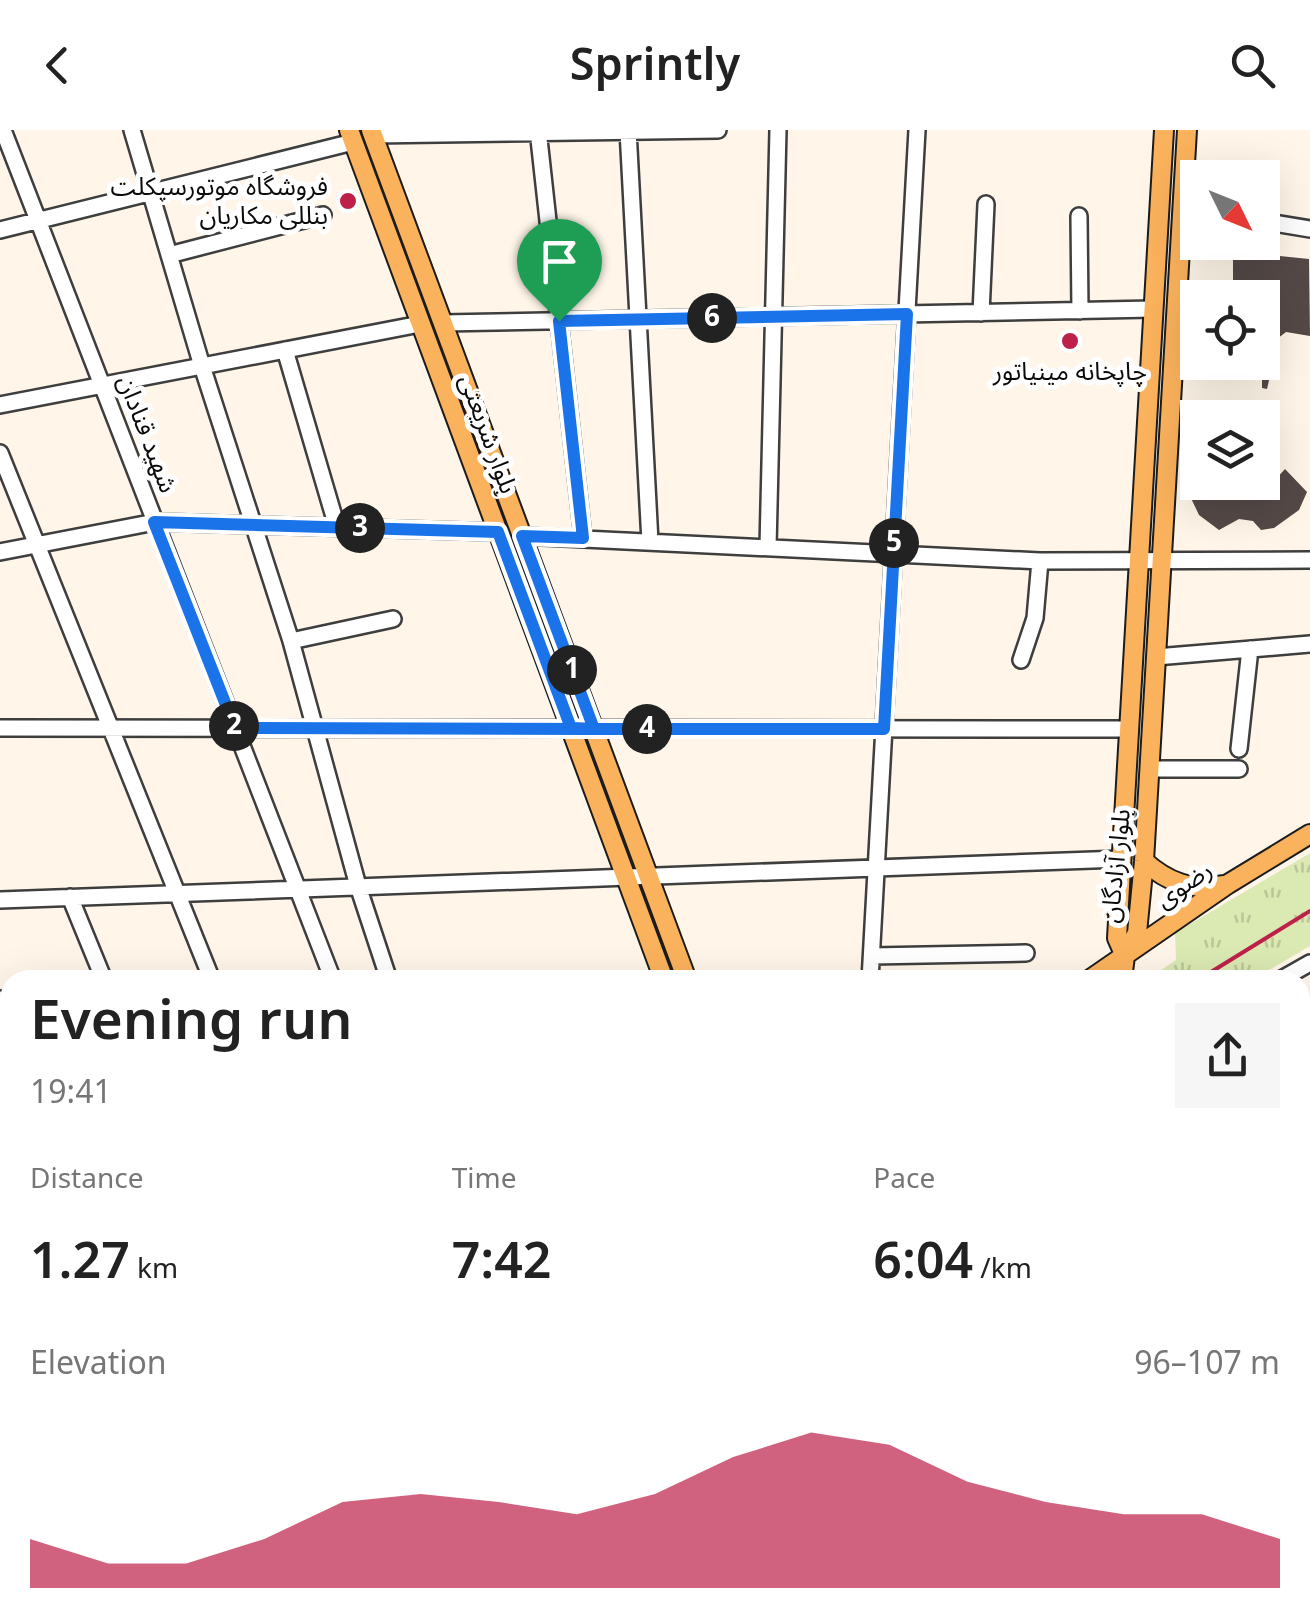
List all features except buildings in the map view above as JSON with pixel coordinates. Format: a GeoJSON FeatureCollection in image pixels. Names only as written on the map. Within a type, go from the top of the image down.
{"type":"FeatureCollection","features":[{"type":"Feature","properties":{"kind":"main road","name":"بلوار آزادگان"},"geometry":{"type":"LineString","coordinates":[[1125,956],[1117,938],[1164,130]]}},
{"type":"Feature","properties":{"kind":"main road","name":"بلوار آزادگان"},"geometry":{"type":"LineString","coordinates":[[1187,130],[1188,160]]}},
{"type":"Feature","properties":{"kind":"main road","name":"بلوار شریعتی"},"geometry":{"type":"LineString","coordinates":[[372,133],[682,970]]}},
{"type":"Feature","properties":{"kind":"main road","name":"بلوار شریعتی"},"geometry":{"type":"LineString","coordinates":[[351,136],[660,970]]}},
{"type":"Feature","properties":{"kind":"main road","name":"بلوار آزادگان"},"geometry":{"type":"LineString","coordinates":[[1125,956],[1136,933],[1144,861],[1186,260]]}},
{"type":"Feature","properties":{"kind":"main road","name":"رضوی"},"geometry":{"type":"LineString","coordinates":[[1104,970],[1228,884],[1310,834]]}},
{"type":"Feature","properties":{"kind":"main road"},"geometry":{"type":"LineString","coordinates":[[1144,861],[1158,873],[1192,887],[1228,884]]}},
{"type":"Feature","properties":{"kind":"main road"},"geometry":{"type":"LineString","coordinates":[[1123,970],[1125,956]]}},
{"type":"Feature","properties":{"kind":"street","name":"شهید قنادان"},"geometry":{"type":"LineString","coordinates":[[2,130],[329,970]]}},
{"type":"Feature","properties":{"kind":"street"},"geometry":{"type":"LineString","coordinates":[[132,130],[202,366],[291,641],[358,886],[386,970]]}},
{"type":"Feature","properties":{"kind":"street"},"geometry":{"type":"LineString","coordinates":[[372,133],[718,130]]}},
{"type":"Feature","properties":{"kind":"street"},"geometry":{"type":"LineString","coordinates":[[768,548],[778,130]]}},
{"type":"Feature","properties":{"kind":"street"},"geometry":{"type":"LineString","coordinates":[[871,970],[916,130]]}},
{"type":"Feature","properties":{"kind":"street"},"geometry":{"type":"LineString","coordinates":[[538,131],[583,538]]}},
{"type":"Feature","properties":{"kind":"street"},"geometry":{"type":"LineString","coordinates":[[628,131],[650,542]]}},
{"type":"Feature","properties":{"kind":"street"},"geometry":{"type":"LineString","coordinates":[[0,230],[351,136]]}},
{"type":"Feature","properties":{"kind":"street"},"geometry":{"type":"LineString","coordinates":[[981,312],[986,204]]}},
{"type":"Feature","properties":{"kind":"street"},"geometry":{"type":"LineString","coordinates":[[169,255],[323,215]]}},
{"type":"Feature","properties":{"kind":"street"},"geometry":{"type":"LineString","coordinates":[[1079,216],[1080,311]]}},
{"type":"Feature","properties":{"kind":"street"},"geometry":{"type":"LineString","coordinates":[[1280,224],[1310,228]]}},
{"type":"Feature","properties":{"kind":"street"},"geometry":{"type":"LineString","coordinates":[[443,323],[1153,309]]}},
{"type":"Feature","properties":{"kind":"street"},"geometry":{"type":"LineString","coordinates":[[0,406],[420,324]]}},
{"type":"Feature","properties":{"kind":"street"},"geometry":{"type":"LineString","coordinates":[[285,350],[336,527]]}},
{"type":"Feature","properties":{"kind":"street"},"geometry":{"type":"LineString","coordinates":[[0,453],[208,970]]}},
{"type":"Feature","properties":{"kind":"street"},"geometry":{"type":"LineString","coordinates":[[0,552],[154,522],[498,532]]}},
{"type":"Feature","properties":{"kind":"street"},"geometry":{"type":"LineString","coordinates":[[522,536],[1040,561],[1310,560]]}},
{"type":"Feature","properties":{"kind":"street"},"geometry":{"type":"LineString","coordinates":[[1021,660],[1035,618],[1040,561]]}},
{"type":"Feature","properties":{"kind":"street"},"geometry":{"type":"LineString","coordinates":[[291,641],[394,619]]}},
{"type":"Feature","properties":{"kind":"street"},"geometry":{"type":"LineString","coordinates":[[1156,656],[1310,644]]}},
{"type":"Feature","properties":{"kind":"street"},"geometry":{"type":"LineString","coordinates":[[1238,749],[1250,649]]}},
{"type":"Feature","properties":{"kind":"street"},"geometry":{"type":"LineString","coordinates":[[0,728],[1129,729]]}},
{"type":"Feature","properties":{"kind":"street"},"geometry":{"type":"LineString","coordinates":[[1150,770],[1239,769]]}},
{"type":"Feature","properties":{"kind":"street"},"geometry":{"type":"LineString","coordinates":[[0,900],[1121,859]]}},
{"type":"Feature","properties":{"kind":"street"},"geometry":{"type":"LineString","coordinates":[[70,897],[100,970]]}},
{"type":"Feature","properties":{"kind":"street"},"geometry":{"type":"LineString","coordinates":[[872,956],[1026,953]]}},
{"type":"Feature","properties":{"kind":"green space"},"geometry":{"type":"Polygon","coordinates":[[[1310,853],[1310,946],[1269,970],[1161,970],[1176,960],[1175,933],[1310,853]]]}},
{"type":"Feature","properties":{"kind":"railway"},"geometry":{"type":"LineString","coordinates":[[1214,970],[1310,911]]}},
{"type":"Feature","properties":{"kind":"place","name":"فروشگاه موتورسیکلت بنللی مکاریان"},"geometry":{"type":"Point","coordinates":[348,201]}},
{"type":"Feature","properties":{"kind":"place","name":"چاپخانه مینیاتور"},"geometry":{"type":"Point","coordinates":[1070,341]}},
{"type":"Feature","properties":{"kind":"route"},"geometry":{"type":"LineString","coordinates":[[559,321],[583,538],[522,536],[594,729],[235,728],[154,522],[498,532],[571,728],[594,729],[884,729],[907,314],[559,321]]}}]}
